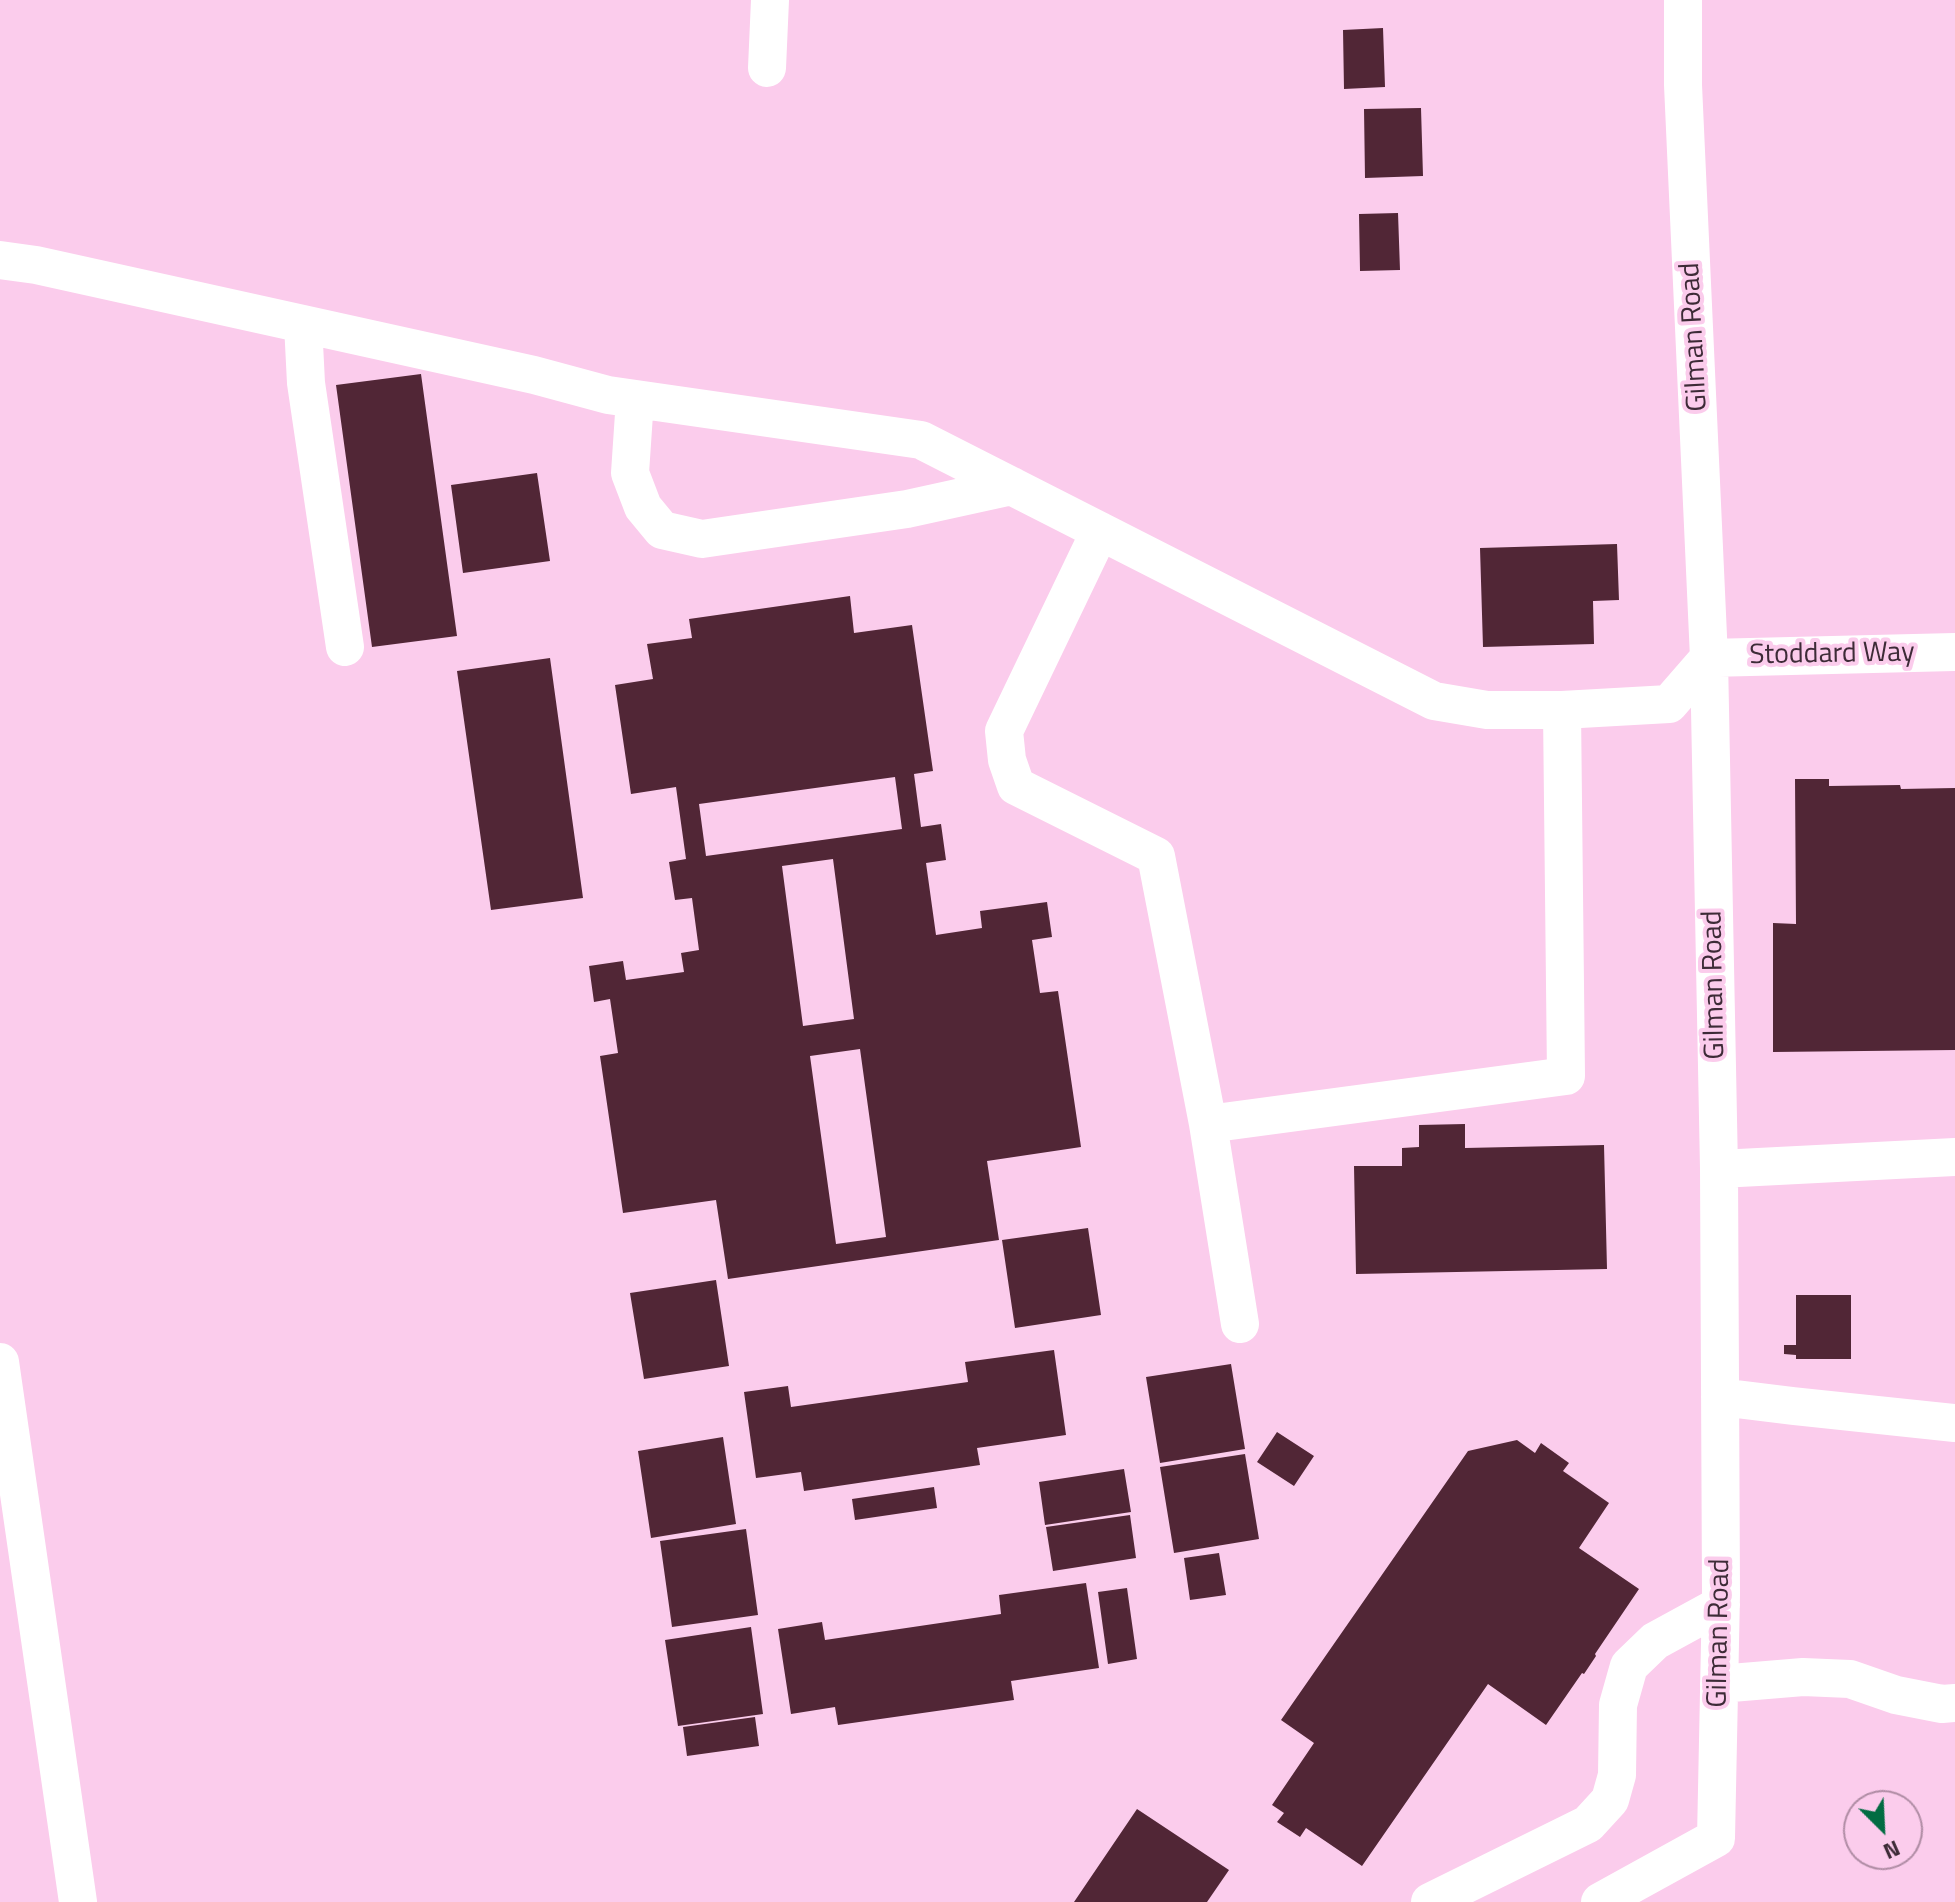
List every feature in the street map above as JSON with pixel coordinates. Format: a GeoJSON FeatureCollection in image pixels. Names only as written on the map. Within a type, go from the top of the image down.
{"type":"FeatureCollection","features":[{"type":"Feature","properties":{"kind":"street"},"geometry":{"type":"LineString","coordinates":[[767,68],[770,0]]}},
{"type":"Feature","properties":{"kind":"street","name":"Gilman Road"},"geometry":{"type":"LineString","coordinates":[[1600,1902],[1716,1838],[1721,1605],[1719,1169],[1709,658],[1683,85],[1683,0]]}},
{"type":"Feature","properties":{"kind":"street"},"geometry":{"type":"LineString","coordinates":[[0,260],[36,265],[534,375],[608,395],[921,440],[1434,701],[1487,710],[1562,710],[1669,704],[1709,658]]}},
{"type":"Feature","properties":{"kind":"street"},"geometry":{"type":"LineString","coordinates":[[303,324],[306,383],[345,647]]}},
{"type":"Feature","properties":{"kind":"street"},"geometry":{"type":"LineString","coordinates":[[635,399],[630,473],[643,507],[662,530],[702,539],[907,509],[1012,486]]}},
{"type":"Feature","properties":{"kind":"street"},"geometry":{"type":"LineString","coordinates":[[1100,531],[1004,731],[1007,760],[1016,786],[1156,856],[1208,1124],[1240,1324]]}},
{"type":"Feature","properties":{"kind":"street","name":"Stoddard Way"},"geometry":{"type":"LineString","coordinates":[[1709,658],[1955,652]]}},
{"type":"Feature","properties":{"kind":"street"},"geometry":{"type":"LineString","coordinates":[[1208,1124],[1566,1076],[1562,710]]}},
{"type":"Feature","properties":{"kind":"street"},"geometry":{"type":"LineString","coordinates":[[1719,1169],[1955,1157]]}},
{"type":"Feature","properties":{"kind":"street"},"geometry":{"type":"LineString","coordinates":[[0,1362],[78,1902]]}},
{"type":"Feature","properties":{"kind":"street"},"geometry":{"type":"LineString","coordinates":[[1720,1397],[1955,1423]]}},
{"type":"Feature","properties":{"kind":"street"},"geometry":{"type":"LineString","coordinates":[[1443,1899],[1588,1824],[1610,1800],[1617,1775],[1618,1705],[1629,1666],[1655,1641],[1721,1605]]}},
{"type":"Feature","properties":{"kind":"street"},"geometry":{"type":"LineString","coordinates":[[1719,1684],[1803,1677],[1850,1679],[1896,1695],[1942,1704],[1955,1703]]}},
{"type":"Feature","properties":{"kind":"building"},"geometry":{"type":"Polygon","coordinates":[[[1383,28],[1385,87],[1344,89],[1343,30],[1383,28]]]}},
{"type":"Feature","properties":{"kind":"building"},"geometry":{"type":"Polygon","coordinates":[[[1421,108],[1423,176],[1365,178],[1364,109],[1421,108]]]}},
{"type":"Feature","properties":{"kind":"building"},"geometry":{"type":"Polygon","coordinates":[[[1398,213],[1400,270],[1360,271],[1359,214],[1398,213]]]}},
{"type":"Feature","properties":{"kind":"building"},"geometry":{"type":"Polygon","coordinates":[[[421,374],[457,636],[372,647],[336,385],[421,374]]]}},
{"type":"Feature","properties":{"kind":"building"},"geometry":{"type":"Polygon","coordinates":[[[537,473],[550,561],[463,573],[451,485],[537,473]]]}},
{"type":"Feature","properties":{"kind":"building"},"geometry":{"type":"Polygon","coordinates":[[[1617,544],[1619,600],[1593,601],[1594,644],[1483,647],[1480,548],[1617,544]]]}},
{"type":"Feature","properties":{"kind":"building"},"geometry":{"type":"Polygon","coordinates":[[[850,596],[854,633],[912,625],[933,771],[914,774],[921,827],[941,824],[946,860],[926,863],[936,935],[982,928],[980,911],[1047,902],[1052,937],[1032,940],[1040,993],[1058,991],[1081,1147],[987,1161],[999,1240],[728,1279],[716,1200],[623,1213],[600,1056],[618,1053],[610,999],[594,1002],[589,966],[623,961],[626,980],[684,972],[681,953],[699,950],[692,898],[675,900],[669,862],[686,859],[676,787],[631,794],[615,685],[653,679],[647,644],[692,638],[689,619],[850,596]],[[895,777],[699,804],[706,856],[902,829],[895,777]],[[833,859],[782,866],[803,1026],[854,1019],[833,859]],[[860,1049],[810,1056],[836,1244],[886,1237],[860,1049]]]}},
{"type":"Feature","properties":{"kind":"building"},"geometry":{"type":"Polygon","coordinates":[[[550,658],[583,898],[491,910],[457,671],[550,658]]]}},
{"type":"Feature","properties":{"kind":"building"},"geometry":{"type":"Polygon","coordinates":[[[1795,779],[1829,779],[1829,786],[1955,788],[1955,1050],[1773,1052],[1773,923],[1796,924],[1795,779]]]}},
{"type":"Feature","properties":{"kind":"building"},"geometry":{"type":"Polygon","coordinates":[[[1465,1124],[1465,1148],[1604,1145],[1607,1269],[1356,1274],[1354,1166],[1402,1166],[1402,1148],[1419,1147],[1419,1125],[1465,1124]]]}},
{"type":"Feature","properties":{"kind":"building"},"geometry":{"type":"Polygon","coordinates":[[[1088,1228],[1101,1315],[1015,1328],[1002,1240],[1088,1228]]]}},
{"type":"Feature","properties":{"kind":"building"},"geometry":{"type":"Polygon","coordinates":[[[716,1280],[729,1366],[644,1379],[630,1293],[716,1280]]]}},
{"type":"Feature","properties":{"kind":"building"},"geometry":{"type":"Polygon","coordinates":[[[1796,1295],[1851,1295],[1851,1359],[1796,1359],[1796,1355],[1784,1354],[1784,1345],[1796,1345],[1796,1295]]]}},
{"type":"Feature","properties":{"kind":"building"},"geometry":{"type":"Polygon","coordinates":[[[1054,1350],[1066,1435],[977,1448],[980,1465],[804,1491],[801,1472],[756,1478],[744,1392],[788,1386],[791,1407],[968,1382],[965,1362],[1054,1350]]]}},
{"type":"Feature","properties":{"kind":"building"},"geometry":{"type":"Polygon","coordinates":[[[1231,1364],[1245,1449],[1160,1463],[1146,1377],[1231,1364]]]}},
{"type":"Feature","properties":{"kind":"building"},"geometry":{"type":"Polygon","coordinates":[[[1277,1432],[1314,1456],[1294,1486],[1257,1462],[1277,1432]]]}},
{"type":"Feature","properties":{"kind":"building"},"geometry":{"type":"Polygon","coordinates":[[[723,1437],[736,1524],[651,1538],[638,1451],[723,1437]]]}},
{"type":"Feature","properties":{"kind":"building"},"geometry":{"type":"Polygon","coordinates":[[[1517,1440],[1535,1453],[1541,1443],[1569,1463],[1563,1471],[1609,1503],[1579,1548],[1639,1589],[1584,1674],[1546,1725],[1488,1684],[1362,1866],[1306,1828],[1300,1837],[1277,1822],[1284,1813],[1272,1805],[1314,1743],[1281,1720],[1468,1451],[1517,1440]]]}},
{"type":"Feature","properties":{"kind":"building"},"geometry":{"type":"Polygon","coordinates":[[[1245,1454],[1259,1539],[1174,1553],[1160,1467],[1245,1454]]]}},
{"type":"Feature","properties":{"kind":"building"},"geometry":{"type":"Polygon","coordinates":[[[1124,1469],[1131,1512],[1045,1525],[1039,1482],[1124,1469]]]}},
{"type":"Feature","properties":{"kind":"building"},"geometry":{"type":"Polygon","coordinates":[[[934,1487],[937,1508],[855,1520],[852,1499],[934,1487]]]}},
{"type":"Feature","properties":{"kind":"building"},"geometry":{"type":"Polygon","coordinates":[[[1130,1515],[1136,1558],[1053,1571],[1046,1527],[1130,1515]]]}},
{"type":"Feature","properties":{"kind":"building"},"geometry":{"type":"Polygon","coordinates":[[[746,1529],[758,1615],[672,1627],[660,1541],[746,1529]]]}},
{"type":"Feature","properties":{"kind":"building"},"geometry":{"type":"Polygon","coordinates":[[[1219,1553],[1226,1595],[1190,1600],[1184,1558],[1219,1553]]]}},
{"type":"Feature","properties":{"kind":"building"},"geometry":{"type":"Polygon","coordinates":[[[1086,1583],[1099,1668],[1011,1681],[1014,1700],[838,1725],[835,1707],[791,1714],[778,1629],[822,1622],[825,1640],[1001,1614],[999,1595],[1086,1583]]]}},
{"type":"Feature","properties":{"kind":"building"},"geometry":{"type":"Polygon","coordinates":[[[1127,1588],[1137,1659],[1108,1664],[1098,1592],[1127,1588]]]}},
{"type":"Feature","properties":{"kind":"building"},"geometry":{"type":"Polygon","coordinates":[[[751,1627],[763,1714],[678,1726],[665,1640],[751,1627]]]}},
{"type":"Feature","properties":{"kind":"building"},"geometry":{"type":"Polygon","coordinates":[[[755,1717],[759,1746],[687,1756],[683,1727],[755,1717]]]}},
{"type":"Feature","properties":{"kind":"building"},"geometry":{"type":"Polygon","coordinates":[[[1137,1809],[1229,1870],[1207,1902],[1074,1902],[1137,1809]]]}}]}
